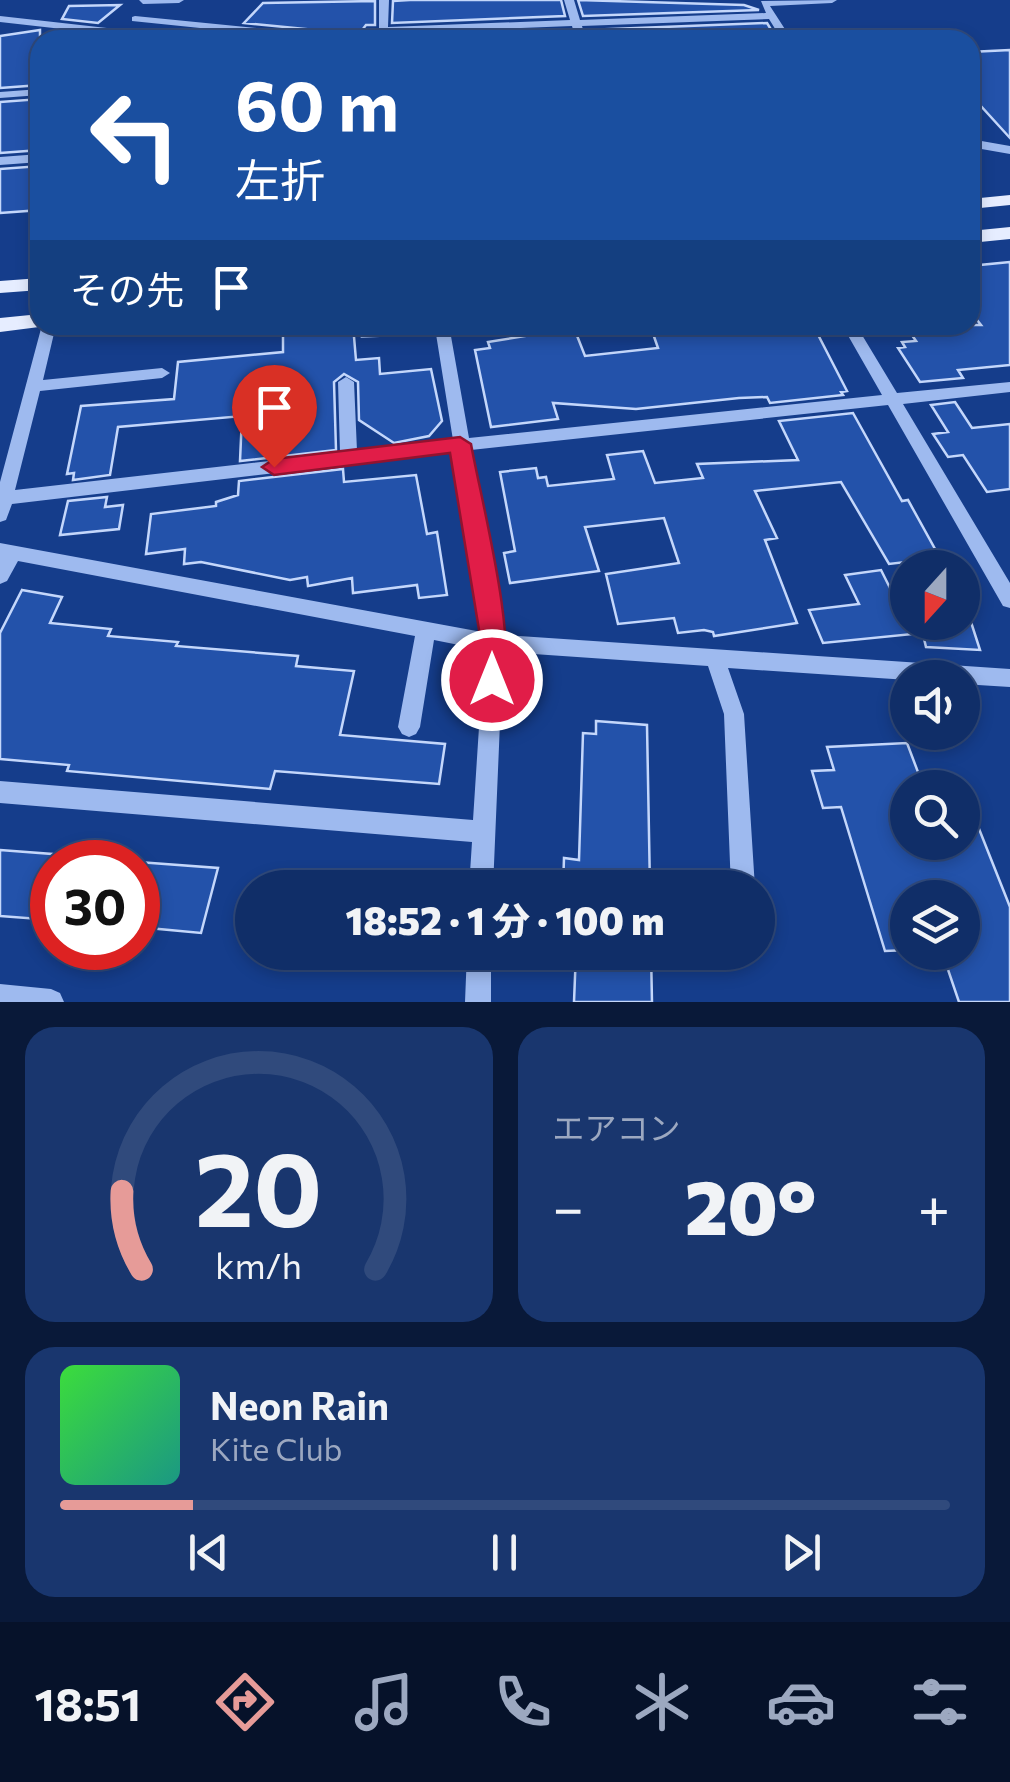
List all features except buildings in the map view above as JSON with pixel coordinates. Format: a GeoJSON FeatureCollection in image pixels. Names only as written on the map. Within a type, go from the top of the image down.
{"type":"FeatureCollection","features":[{"type":"Feature","properties":{"kind":"main road"},"geometry":{"type":"LineString","coordinates":[[980,203],[1010,200]]}},
{"type":"Feature","properties":{"kind":"main road"},"geometry":{"type":"LineString","coordinates":[[980,236],[1010,234]]}},
{"type":"Feature","properties":{"kind":"main road"},"geometry":{"type":"LineString","coordinates":[[0,287],[30,285]]}},
{"type":"Feature","properties":{"kind":"main road"},"geometry":{"type":"LineString","coordinates":[[0,325],[30,322]]}},
{"type":"Feature","properties":{"kind":"street"},"geometry":{"type":"LineString","coordinates":[[130,30],[144,1],[179,0]]}},
{"type":"Feature","properties":{"kind":"street"},"geometry":{"type":"LineString","coordinates":[[383,30],[384,0]]}},
{"type":"Feature","properties":{"kind":"street"},"geometry":{"type":"LineString","coordinates":[[568,0],[578,30]]}},
{"type":"Feature","properties":{"kind":"street"},"geometry":{"type":"LineString","coordinates":[[763,1],[832,0]]}},
{"type":"Feature","properties":{"kind":"street"},"geometry":{"type":"LineString","coordinates":[[763,1],[781,30]]}},
{"type":"Feature","properties":{"kind":"street"},"geometry":{"type":"LineString","coordinates":[[463,30],[773,16]]}},
{"type":"Feature","properties":{"kind":"street"},"geometry":{"type":"LineString","coordinates":[[135,19],[246,30]]}},
{"type":"Feature","properties":{"kind":"street"},"geometry":{"type":"LineString","coordinates":[[0,33],[5,20],[77,30]]}},
{"type":"Feature","properties":{"kind":"street"},"geometry":{"type":"LineString","coordinates":[[0,94],[30,92]]}},
{"type":"Feature","properties":{"kind":"street"},"geometry":{"type":"LineString","coordinates":[[980,145],[1010,150]]}},
{"type":"Feature","properties":{"kind":"street"},"geometry":{"type":"LineString","coordinates":[[0,161],[30,159]]}},
{"type":"Feature","properties":{"kind":"street"},"geometry":{"type":"LineString","coordinates":[[47,335],[4,507],[460,444],[1010,387]]}},
{"type":"Feature","properties":{"kind":"street"},"geometry":{"type":"LineString","coordinates":[[443,335],[494,642],[482,870]]}},
{"type":"Feature","properties":{"kind":"street"},"geometry":{"type":"LineString","coordinates":[[854,335],[1010,600]]}},
{"type":"Feature","properties":{"kind":"street"},"geometry":{"type":"LineString","coordinates":[[34,386],[162,373]]}},
{"type":"Feature","properties":{"kind":"street"},"geometry":{"type":"LineString","coordinates":[[346,382],[350,458]]}},
{"type":"Feature","properties":{"kind":"street"},"geometry":{"type":"LineString","coordinates":[[0,576],[6,552],[494,642],[1010,678]]}},
{"type":"Feature","properties":{"kind":"street"},"geometry":{"type":"LineString","coordinates":[[409,727],[426,630]]}},
{"type":"Feature","properties":{"kind":"street"},"geometry":{"type":"LineString","coordinates":[[714,658],[734,714],[742,870]]}},
{"type":"Feature","properties":{"kind":"street"},"geometry":{"type":"LineString","coordinates":[[0,792],[483,832]]}},
{"type":"Feature","properties":{"kind":"street"},"geometry":{"type":"LineString","coordinates":[[478,1002],[479,970]]}},
{"type":"Feature","properties":{"kind":"street"},"geometry":{"type":"LineString","coordinates":[[0,997],[51,1002]]}},
{"type":"Feature","properties":{"kind":"route"},"geometry":{"type":"LineString","coordinates":[[274,467],[460,444],[494,642],[492,680]]}}]}
